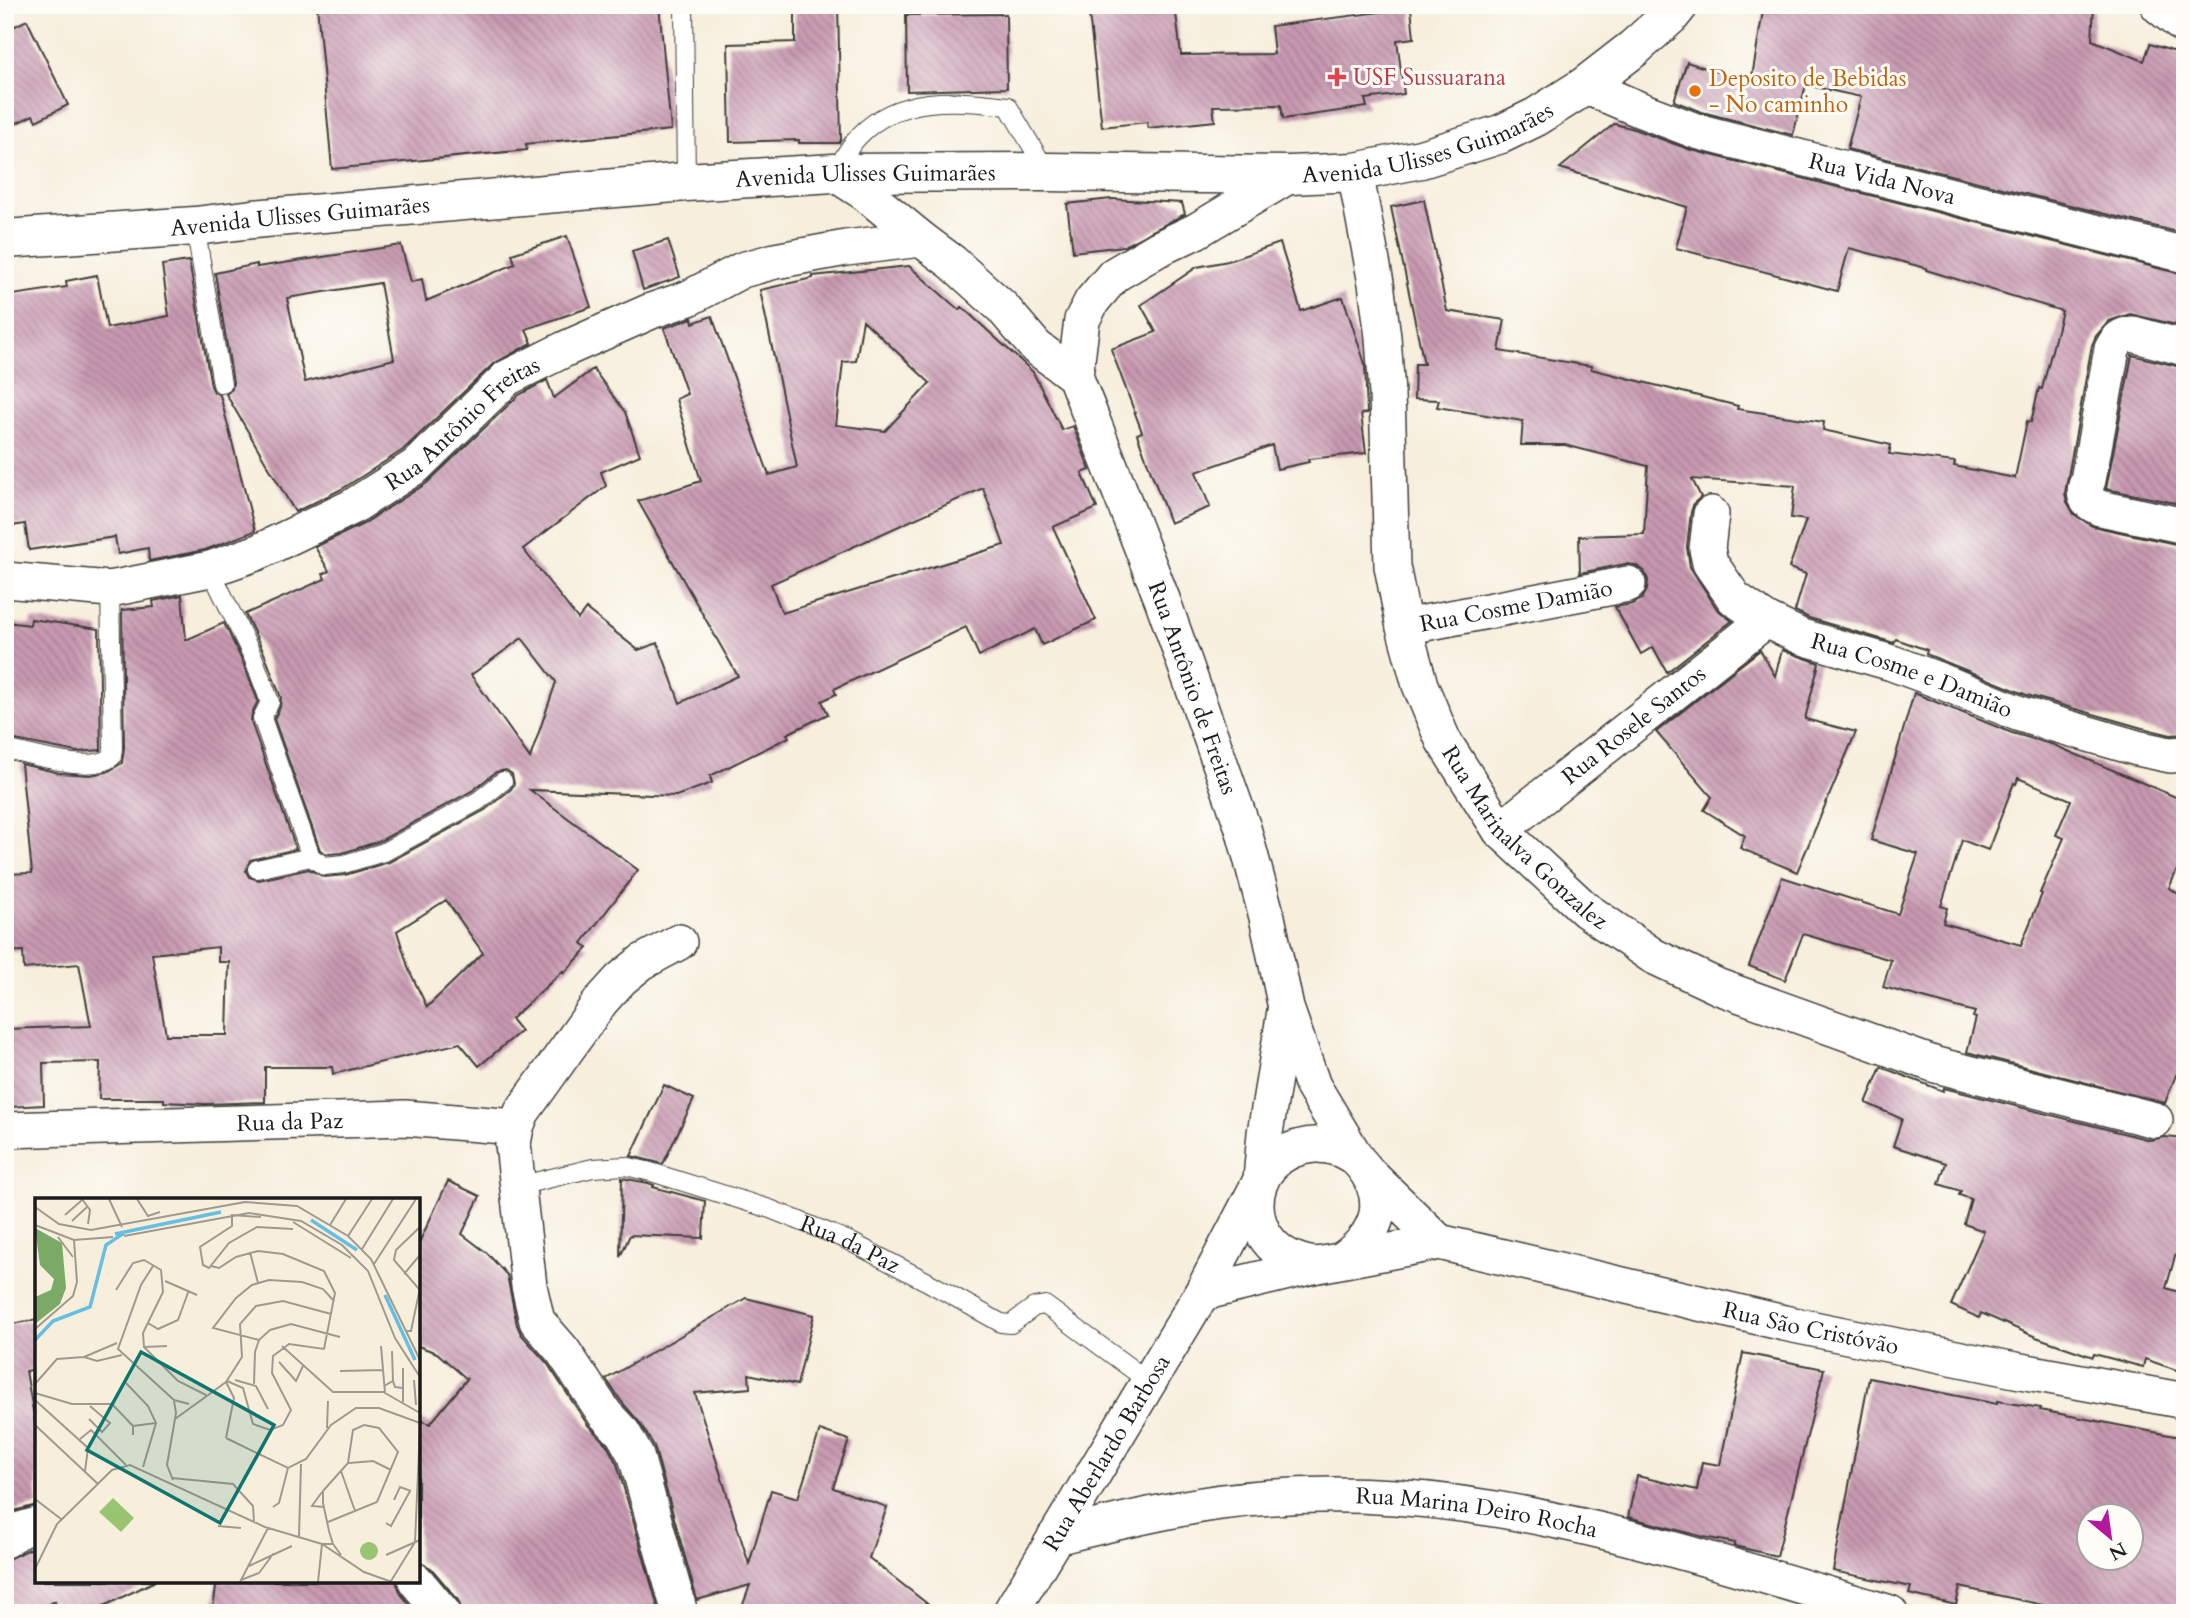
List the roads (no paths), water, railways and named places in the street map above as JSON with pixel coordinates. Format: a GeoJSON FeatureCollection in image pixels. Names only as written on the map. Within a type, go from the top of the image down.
{"type":"FeatureCollection","features":[{"type":"Feature","properties":{"kind":"main road","name":"Avenida Ulisses Guimarães"},"geometry":{"type":"LineString","coordinates":[[5,239],[195,226],[686,182],[834,173],[1290,175],[1355,172],[1421,159],[1501,134],[1536,117],[1585,86],[1634,48],[1679,5]]}},
{"type":"Feature","properties":{"kind":"main road"},"geometry":{"type":"LineString","coordinates":[[2160,5],[2185,25]]}},
{"type":"Feature","properties":{"kind":"street","name":"Rua Vida Nova"},"geometry":{"type":"LineString","coordinates":[[1585,86],[1696,131],[2185,256]]}},
{"type":"Feature","properties":{"kind":"street","name":"Rua Marinalva Gonzalez"},"geometry":{"type":"LineString","coordinates":[[1355,172],[1376,283],[1383,337],[1392,566],[1404,627],[1420,685],[1443,740],[1500,831],[1586,910],[1653,957],[1719,987],[1936,1065],[2155,1120]]}},
{"type":"Feature","properties":{"kind":"street"},"geometry":{"type":"LineString","coordinates":[[834,173],[865,193],[976,282],[1037,346],[1075,376]]}},
{"type":"Feature","properties":{"kind":"street","name":"Rua Antônio de Freitas"},"geometry":{"type":"LineString","coordinates":[[1290,175],[1196,231],[1158,249],[1114,275],[1092,301],[1082,320],[1075,376],[1161,600],[1243,828],[1267,917],[1286,1008],[1313,1086],[1362,1166]]}},
{"type":"Feature","properties":{"kind":"street","name":"Rua Antônio Freitas"},"geometry":{"type":"LineString","coordinates":[[5,580],[110,589],[210,569],[256,553],[352,508],[416,466],[507,378],[565,349],[651,311],[689,298],[742,270],[846,248],[921,240]]}},
{"type":"Feature","properties":{"kind":"street"},"geometry":{"type":"LineString","coordinates":[[2185,348],[2133,334],[2124,334],[2116,340],[2084,490],[2085,498],[2100,508],[2185,526]]}},
{"type":"Feature","properties":{"kind":"street","name":"Rua Cosme e Damião"},"geometry":{"type":"LineString","coordinates":[[1710,514],[1707,549],[1710,563],[1734,598],[1766,620],[1802,637],[1892,663],[2020,714],[2137,748],[2169,755],[2185,754]]}},
{"type":"Feature","properties":{"kind":"street","name":"Rua Cosme Damião"},"geometry":{"type":"LineString","coordinates":[[1404,627],[1629,583]]}},
{"type":"Feature","properties":{"kind":"street","name":"Rua Rosele Santos"},"geometry":{"type":"LineString","coordinates":[[1500,831],[1766,620]]}},
{"type":"Feature","properties":{"kind":"street"},"geometry":{"type":"LineString","coordinates":[[679,942],[642,962],[621,979],[601,1001],[522,1112],[516,1127],[514,1163],[529,1286],[537,1321],[563,1351],[605,1413],[623,1433],[636,1456],[680,1613]]}},
{"type":"Feature","properties":{"kind":"street","name":"Rua Antônio de Freitas"},"geometry":{"type":"LineString","coordinates":[[1261,1180],[1265,1133],[1286,1008]]}},
{"type":"Feature","properties":{"kind":"street","name":"Rua da Paz"},"geometry":{"type":"LineString","coordinates":[[5,1130],[405,1118],[516,1127]]}},
{"type":"Feature","properties":{"kind":"street"},"geometry":{"type":"LineString","coordinates":[[1330,1262],[1301,1264],[1282,1255],[1267,1240],[1258,1222],[1256,1200],[1261,1180],[1271,1164],[1286,1153],[1303,1146],[1322,1144],[1341,1149],[1362,1166],[1439,1242]]}},
{"type":"Feature","properties":{"kind":"street"},"geometry":{"type":"LineString","coordinates":[[1202,1293],[1330,1262],[1359,1248],[1371,1232],[1377,1212],[1376,1192],[1362,1166]]}},
{"type":"Feature","properties":{"kind":"street","name":"Rua Aberlardo Barbosa"},"geometry":{"type":"LineString","coordinates":[[1010,1613],[1202,1293],[1261,1180]]}},
{"type":"Feature","properties":{"kind":"street","name":"Rua São Cristóvão"},"geometry":{"type":"LineString","coordinates":[[1330,1262],[1439,1242],[1784,1323],[2185,1401]]}},
{"type":"Feature","properties":{"kind":"street","name":"Rua Marina Deiro Rocha"},"geometry":{"type":"LineString","coordinates":[[1055,1537],[1221,1502],[1302,1497],[1395,1497],[1520,1513],[1634,1539],[1890,1613]]}},
{"type":"Feature","properties":{"kind":"street"},"geometry":{"type":"LineString","coordinates":[[5,1540],[20,1530],[35,1526]]}},
{"type":"Feature","properties":{"kind":"street"},"geometry":{"type":"LineString","coordinates":[[418,1583],[443,1613]]}},
{"type":"Feature","properties":{"kind":"lane"},"geometry":{"type":"LineString","coordinates":[[684,5],[686,182]]}},
{"type":"Feature","properties":{"kind":"lane"},"geometry":{"type":"LineString","coordinates":[[834,173],[857,138],[877,120],[898,109],[929,101],[1009,106],[1047,172]]}},
{"type":"Feature","properties":{"kind":"lane"},"geometry":{"type":"LineString","coordinates":[[195,226],[222,384]]}},
{"type":"Feature","properties":{"kind":"lane"},"geometry":{"type":"LineString","coordinates":[[210,569],[253,657],[271,702],[262,718],[311,857],[324,866],[344,864],[384,852],[478,801],[503,781]]}},
{"type":"Feature","properties":{"kind":"lane"},"geometry":{"type":"LineString","coordinates":[[5,749],[77,764],[100,764],[112,757],[110,589]]}},
{"type":"Feature","properties":{"kind":"lane"},"geometry":{"type":"LineString","coordinates":[[257,869],[311,857]]}},
{"type":"Feature","properties":{"kind":"lane","name":"Rua da Paz"},"geometry":{"type":"LineString","coordinates":[[518,1186],[593,1168],[625,1166],[678,1180],[770,1209],[847,1240],[1001,1323],[1011,1324],[1034,1307],[1045,1305],[1148,1381]]}},
{"type":"Feature","properties":{"kind":"place","name":"USF Sussuarana"},"geometry":{"type":"Point","coordinates":[1337,77]}},
{"type":"Feature","properties":{"kind":"place","name":"Deposito de Bebidas - No caminho"},"geometry":{"type":"Point","coordinates":[1695,91]}}]}
